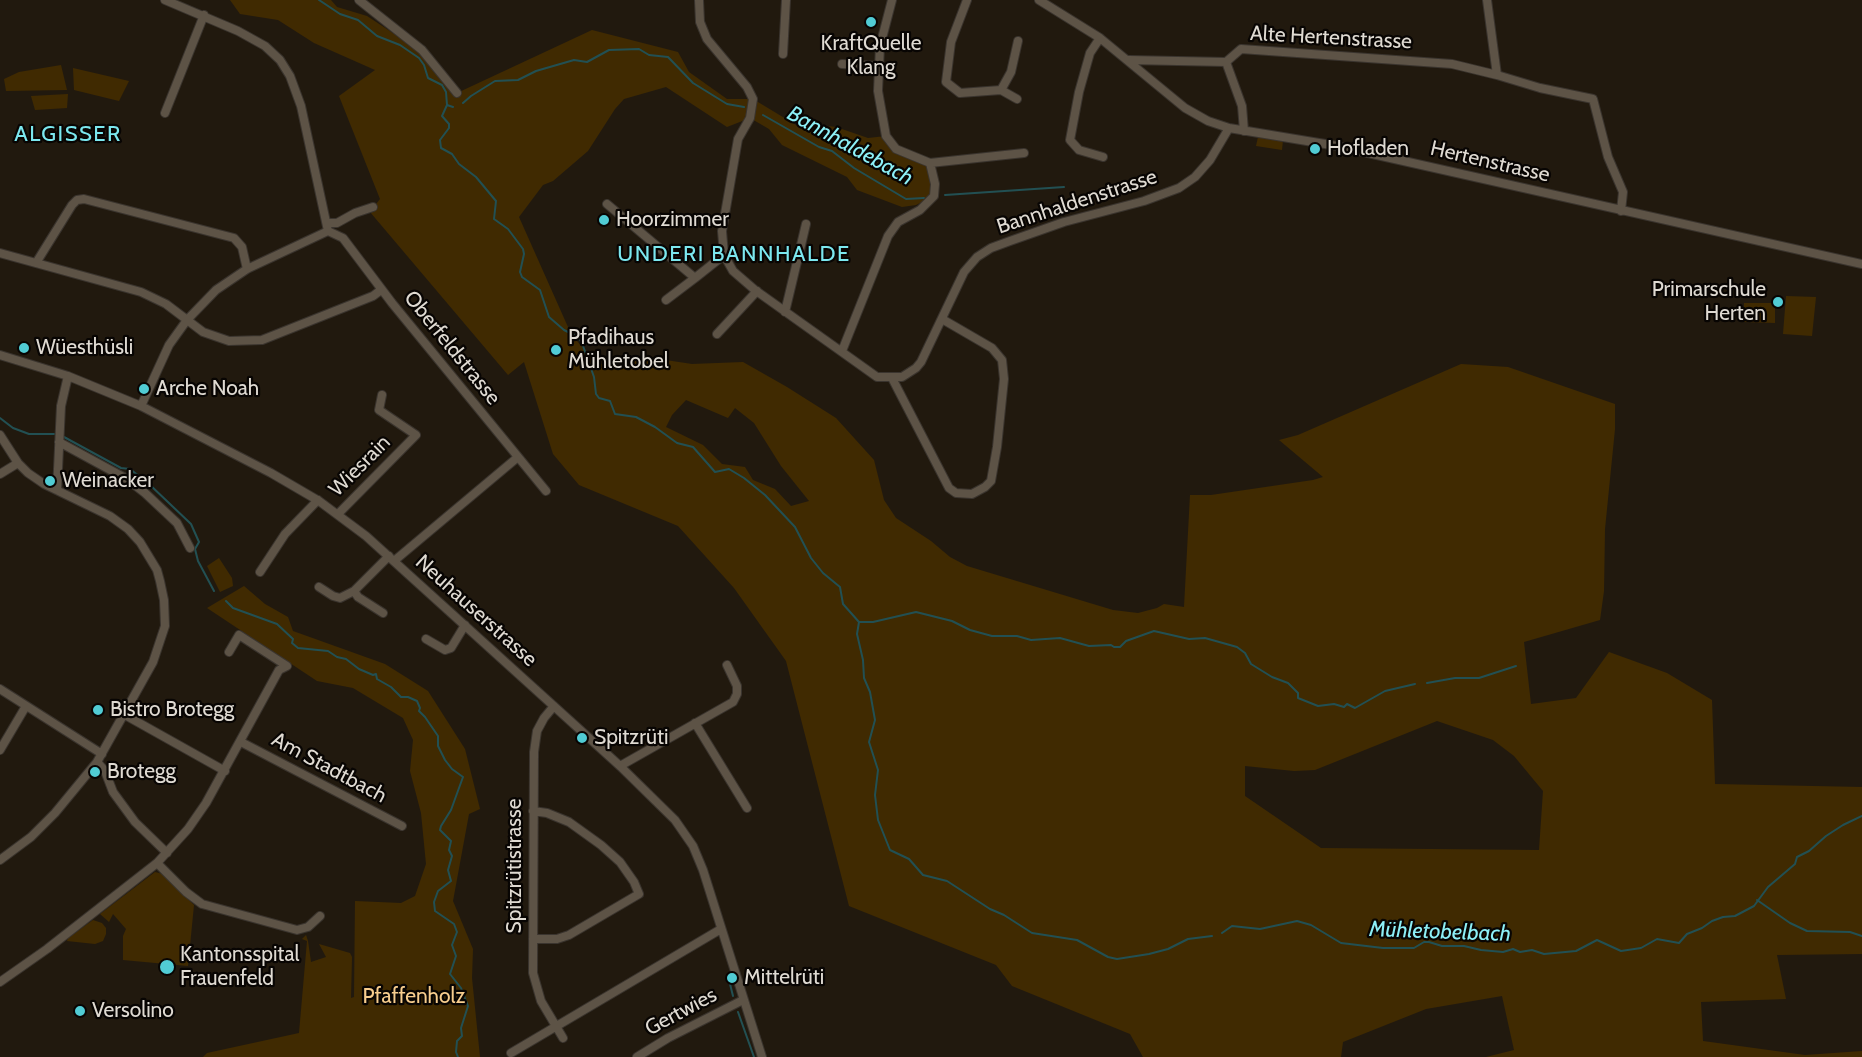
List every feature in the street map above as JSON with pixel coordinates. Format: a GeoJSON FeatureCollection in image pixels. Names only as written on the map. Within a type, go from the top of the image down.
{"type":"FeatureCollection","features":[{"type":"Feature","properties":{"kind":"street"},"geometry":{"type":"LineString","coordinates":[[165,0],[204,15],[265,46],[273,52],[286,69],[301,106],[328,227]]}},
{"type":"Feature","properties":{"kind":"street"},"geometry":{"type":"LineString","coordinates":[[359,0],[422,50],[457,93]]}},
{"type":"Feature","properties":{"kind":"street"},"geometry":{"type":"LineString","coordinates":[[699,0],[700,22],[707,39],[747,87],[753,99],[750,118],[738,139],[722,231],[724,255],[733,271],[785,312],[877,377],[892,378],[950,488],[956,493],[972,494],[986,487],[991,481],[1004,379],[1002,360],[992,348],[942,319]]}},
{"type":"Feature","properties":{"kind":"street"},"geometry":{"type":"LineString","coordinates":[[783,54],[786,0]]}},
{"type":"Feature","properties":{"kind":"street"},"geometry":{"type":"LineString","coordinates":[[892,0],[880,46],[878,91],[886,136],[896,149],[930,164],[1024,153]]}},
{"type":"Feature","properties":{"kind":"street"},"geometry":{"type":"LineString","coordinates":[[967,0],[951,42],[946,82],[960,93],[1001,90],[1017,99]]}},
{"type":"Feature","properties":{"kind":"street","name":"Hertenstrasse"},"geometry":{"type":"LineString","coordinates":[[1039,0],[1100,38],[1185,108],[1208,121],[1229,128],[1327,143],[1862,264]]}},
{"type":"Feature","properties":{"kind":"street"},"geometry":{"type":"LineString","coordinates":[[1487,0],[1497,75]]}},
{"type":"Feature","properties":{"kind":"street"},"geometry":{"type":"LineString","coordinates":[[165,113],[204,15]]}},
{"type":"Feature","properties":{"kind":"street"},"geometry":{"type":"LineString","coordinates":[[1100,38],[1090,53],[1079,92],[1071,140],[1079,150],[1103,157]]}},
{"type":"Feature","properties":{"kind":"street"},"geometry":{"type":"LineString","coordinates":[[1001,90],[1011,72],[1018,41]]}},
{"type":"Feature","properties":{"kind":"street","name":"Alte Hertenstrasse"},"geometry":{"type":"LineString","coordinates":[[1129,60],[1226,62],[1241,49],[1400,58],[1452,64],[1540,88],[1593,99],[1608,157],[1623,192],[1622,211]]}},
{"type":"Feature","properties":{"kind":"street"},"geometry":{"type":"LineString","coordinates":[[1226,62],[1242,106],[1244,131]]}},
{"type":"Feature","properties":{"kind":"street"},"geometry":{"type":"LineString","coordinates":[[842,64],[879,66]]}},
{"type":"Feature","properties":{"kind":"street","name":"Bannhaldenstrasse"},"geometry":{"type":"LineString","coordinates":[[892,378],[910,374],[916,368],[964,272],[977,257],[991,248],[1064,222],[1144,201],[1179,188],[1195,177],[1210,160],[1229,128]]}},
{"type":"Feature","properties":{"kind":"street"},"geometry":{"type":"LineString","coordinates":[[842,351],[888,236],[898,222],[920,210],[934,196],[935,184],[930,164]]}},
{"type":"Feature","properties":{"kind":"street"},"geometry":{"type":"LineString","coordinates":[[36,263],[72,205],[77,200],[84,199],[234,238],[242,247],[247,269]]}},
{"type":"Feature","properties":{"kind":"street"},"geometry":{"type":"LineString","coordinates":[[607,204],[695,278]]}},
{"type":"Feature","properties":{"kind":"street"},"geometry":{"type":"LineString","coordinates":[[141,406],[170,345],[187,320],[216,290],[247,269],[355,213],[373,207]]}},
{"type":"Feature","properties":{"kind":"street"},"geometry":{"type":"LineString","coordinates":[[785,312],[806,224]]}},
{"type":"Feature","properties":{"kind":"street","name":"Oberfeldstrasse"},"geometry":{"type":"LineString","coordinates":[[328,227],[343,238],[381,290],[546,491]]}},
{"type":"Feature","properties":{"kind":"street"},"geometry":{"type":"LineString","coordinates":[[0,253],[141,292],[166,304],[204,332],[220,340],[252,342],[262,340],[373,296],[381,290]]}},
{"type":"Feature","properties":{"kind":"street"},"geometry":{"type":"LineString","coordinates":[[666,300],[724,255]]}},
{"type":"Feature","properties":{"kind":"street"},"geometry":{"type":"LineString","coordinates":[[717,334],[757,291]]}},
{"type":"Feature","properties":{"kind":"street","name":"Neuhauserstrasse"},"geometry":{"type":"LineString","coordinates":[[0,355],[68,376],[141,406],[318,500],[366,536],[620,766],[657,801],[688,836],[701,864],[762,1057]]}},
{"type":"Feature","properties":{"kind":"street"},"geometry":{"type":"LineString","coordinates":[[57,490],[61,405],[68,376]]}},
{"type":"Feature","properties":{"kind":"street","name":"Wiesrain"},"geometry":{"type":"LineString","coordinates":[[338,514],[416,435],[379,410],[382,395]]}},
{"type":"Feature","properties":{"kind":"street"},"geometry":{"type":"LineString","coordinates":[[0,435],[18,463],[35,478],[104,513],[128,529],[144,548],[157,570],[164,600],[165,626],[147,676],[97,762],[55,813],[31,837],[0,860]]}},
{"type":"Feature","properties":{"kind":"street"},"geometry":{"type":"LineString","coordinates":[[59,442],[127,480],[145,493],[177,523],[190,548]]}},
{"type":"Feature","properties":{"kind":"street"},"geometry":{"type":"LineString","coordinates":[[319,587],[340,598],[354,591],[518,457]]}},
{"type":"Feature","properties":{"kind":"street"},"geometry":{"type":"LineString","coordinates":[[0,474],[18,463]]}},
{"type":"Feature","properties":{"kind":"street"},"geometry":{"type":"LineString","coordinates":[[260,572],[285,534],[318,500]]}},
{"type":"Feature","properties":{"kind":"street"},"geometry":{"type":"LineString","coordinates":[[354,591],[358,597],[383,613]]}},
{"type":"Feature","properties":{"kind":"street"},"geometry":{"type":"LineString","coordinates":[[426,639],[445,650],[451,648],[465,625]]}},
{"type":"Feature","properties":{"kind":"street"},"geometry":{"type":"LineString","coordinates":[[0,982],[56,942],[157,863],[188,829],[206,804],[279,670],[287,666],[239,635],[229,652]]}},
{"type":"Feature","properties":{"kind":"street"},"geometry":{"type":"LineString","coordinates":[[620,766],[733,702],[737,694],[737,686],[727,665]]}},
{"type":"Feature","properties":{"kind":"street"},"geometry":{"type":"LineString","coordinates":[[0,689],[102,754]]}},
{"type":"Feature","properties":{"kind":"street"},"geometry":{"type":"LineString","coordinates":[[0,750],[26,706]]}},
{"type":"Feature","properties":{"kind":"street","name":"Spitzrütistrasse"},"geometry":{"type":"LineString","coordinates":[[554,706],[537,731],[534,752],[533,973],[541,1001],[562,1038]]}},
{"type":"Feature","properties":{"kind":"street"},"geometry":{"type":"LineString","coordinates":[[125,715],[225,771]]}},
{"type":"Feature","properties":{"kind":"street"},"geometry":{"type":"LineString","coordinates":[[695,723],[747,807]]}},
{"type":"Feature","properties":{"kind":"street","name":"Am Stadtbach"},"geometry":{"type":"LineString","coordinates":[[241,742],[402,826]]}},
{"type":"Feature","properties":{"kind":"street"},"geometry":{"type":"LineString","coordinates":[[97,762],[105,771],[113,792],[135,822],[167,852]]}},
{"type":"Feature","properties":{"kind":"street"},"geometry":{"type":"LineString","coordinates":[[533,811],[547,813],[569,822],[601,844],[620,862],[634,882],[639,894],[569,935],[557,939],[533,939]]}},
{"type":"Feature","properties":{"kind":"street"},"geometry":{"type":"LineString","coordinates":[[157,863],[186,892],[202,904],[291,929],[308,927],[320,916]]}},
{"type":"Feature","properties":{"kind":"street"},"geometry":{"type":"LineString","coordinates":[[511,1053],[721,929]]}},
{"type":"Feature","properties":{"kind":"street","name":"Gertwies"},"geometry":{"type":"LineString","coordinates":[[637,1057],[743,999]]}},
{"type":"Feature","properties":{"kind":"green space"},"geometry":{"type":"Polygon","coordinates":[[[230,0],[331,0],[337,7],[367,16],[402,39],[425,58],[457,93],[592,30],[678,52],[689,72],[727,99],[753,99],[801,128],[819,125],[836,127],[868,138],[886,136],[896,149],[930,163],[934,196],[916,205],[902,207],[857,190],[847,177],[782,145],[769,129],[750,118],[727,127],[666,87],[624,99],[588,151],[553,181],[543,185],[519,217],[572,336],[599,364],[659,359],[692,364],[743,362],[836,418],[874,460],[884,500],[896,518],[931,541],[950,557],[967,566],[1113,610],[1138,613],[1164,604],[1184,607],[1190,495],[1211,495],[1323,477],[1279,440],[1298,435],[1461,364],[1508,367],[1615,404],[1615,429],[1605,529],[1604,591],[1600,620],[1524,642],[1531,704],[1576,698],[1609,652],[1667,673],[1712,700],[1715,784],[1862,787],[1862,954],[1777,955],[1786,999],[1701,1002],[1703,1041],[1805,1055],[1862,1051],[1862,1057],[1486,1057],[1514,1050],[1502,996],[1426,1009],[1343,1042],[1341,1057],[1143,1057],[1130,1034],[1012,986],[996,965],[849,906],[786,661],[734,588],[678,526],[579,485],[553,454],[524,362],[508,375],[370,212],[380,199],[339,96],[375,70],[314,43],[278,20],[240,14],[230,0]],[[686,400],[672,415],[666,427],[703,445],[722,464],[745,467],[753,480],[775,489],[791,506],[809,501],[781,466],[754,423],[735,408],[728,418],[686,400]],[[1437,721],[1315,770],[1294,771],[1245,766],[1245,796],[1321,848],[1539,850],[1543,791],[1514,756],[1493,740],[1437,721]]]}},
{"type":"Feature","properties":{"kind":"green space","name":"ALGISSER"},"geometry":{"type":"Polygon","coordinates":[[[61,65],[67,90],[6,91],[4,79],[19,72],[61,65]]]}},
{"type":"Feature","properties":{"kind":"green space","name":"ALGISSER"},"geometry":{"type":"Polygon","coordinates":[[[73,68],[129,81],[119,101],[74,90],[73,68]]]}},
{"type":"Feature","properties":{"kind":"green space","name":"ALGISSER"},"geometry":{"type":"Polygon","coordinates":[[[68,94],[67,108],[35,110],[31,96],[68,94]]]}},
{"type":"Feature","properties":{"kind":"green space"},"geometry":{"type":"Polygon","coordinates":[[[1258,137],[1283,140],[1282,150],[1256,146],[1258,137]]]}},
{"type":"Feature","properties":{"kind":"green space"},"geometry":{"type":"Polygon","coordinates":[[[1786,296],[1816,297],[1812,336],[1783,334],[1786,296]]]}},
{"type":"Feature","properties":{"kind":"green space"},"geometry":{"type":"Polygon","coordinates":[[[1744,303],[1775,303],[1775,323],[1744,322],[1744,303]]]}},
{"type":"Feature","properties":{"kind":"green space"},"geometry":{"type":"Polygon","coordinates":[[[219,558],[232,578],[233,586],[220,592],[207,566],[219,558]]]}},
{"type":"Feature","properties":{"kind":"green space","name":"Pfaffenholz"},"geometry":{"type":"Polygon","coordinates":[[[244,586],[265,604],[288,617],[293,631],[385,664],[428,691],[465,749],[480,809],[469,814],[453,901],[473,949],[472,978],[480,1057],[203,1057],[207,1053],[299,1033],[307,941],[302,939],[306,935],[311,962],[326,957],[319,944],[350,953],[352,957],[351,998],[354,997],[355,901],[401,903],[415,896],[426,864],[421,813],[410,771],[413,740],[403,718],[353,688],[317,681],[207,608],[244,586]]]}},
{"type":"Feature","properties":{"kind":"green space"},"geometry":{"type":"Polygon","coordinates":[[[155,872],[163,874],[194,905],[188,966],[123,960],[123,936],[126,929],[113,914],[109,922],[100,914],[155,872]]]}},
{"type":"Feature","properties":{"kind":"green space"},"geometry":{"type":"Polygon","coordinates":[[[93,920],[102,923],[106,928],[103,941],[95,944],[67,941],[68,938],[93,920]]]}},
{"type":"Feature","properties":{"kind":"waterway","name":"Mühletobelbach"},"geometry":{"type":"LineString","coordinates":[[319,0],[340,14],[358,20],[377,36],[400,45],[419,58],[428,78],[442,85],[446,92],[447,105]]}},
{"type":"Feature","properties":{"kind":"waterway","name":"Bannhaldebach"},"geometry":{"type":"LineString","coordinates":[[463,103],[495,81],[518,80],[536,71],[574,60],[587,62],[609,50],[639,49],[649,55],[668,57],[693,83],[727,104],[744,107]]}},
{"type":"Feature","properties":{"kind":"waterway","name":"Mühletobelbach"},"geometry":{"type":"LineString","coordinates":[[447,105],[442,116],[449,124],[449,128],[440,140],[441,148],[452,154],[459,164],[476,177],[496,201],[494,219],[508,229],[523,249],[520,272],[522,277],[540,290],[549,317],[564,330],[578,337],[582,343],[599,398],[610,401],[615,414],[636,417],[677,443],[693,447],[715,472],[729,469],[744,478],[765,495],[795,527],[811,558],[823,573],[840,587],[843,604],[859,622],[857,634],[863,660],[864,678],[870,692],[875,720],[869,742],[878,770],[875,795],[878,820],[890,850],[909,859],[923,875],[947,881],[1032,933],[1077,940],[1108,957],[1117,959],[1149,954],[1168,949],[1188,939],[1212,936]]}},
{"type":"Feature","properties":{"kind":"waterway","name":"Mühletobelbach"},"geometry":{"type":"LineString","coordinates":[[447,105],[453,107]]}},
{"type":"Feature","properties":{"kind":"waterway","name":"Bannhaldebach"},"geometry":{"type":"LineString","coordinates":[[763,115],[819,147],[832,151],[854,168],[906,199],[924,198]]}},
{"type":"Feature","properties":{"kind":"waterway","name":"Bannhaldebach"},"geometry":{"type":"LineString","coordinates":[[945,195],[1064,187]]}},
{"type":"Feature","properties":{"kind":"waterway"},"geometry":{"type":"LineString","coordinates":[[0,418],[13,428],[29,434],[54,434]]}},
{"type":"Feature","properties":{"kind":"waterway"},"geometry":{"type":"LineString","coordinates":[[64,437],[121,468],[130,469],[191,524],[199,542],[195,549],[198,561],[214,591]]}},
{"type":"Feature","properties":{"kind":"waterway"},"geometry":{"type":"LineString","coordinates":[[226,601],[233,608],[277,624],[293,639],[292,643],[298,648],[328,651],[337,657],[346,659],[359,669],[373,675],[376,674],[377,679],[391,687],[401,697],[417,701],[419,711],[438,736],[438,746],[445,760],[463,777],[451,810],[440,830],[451,841],[449,850],[452,856],[448,870],[451,881],[438,891],[434,902],[435,911],[454,924],[457,932],[452,945],[456,956],[450,974],[461,988],[468,1006],[461,1028],[462,1036],[457,1041],[458,1057]]}},
{"type":"Feature","properties":{"kind":"waterway"},"geometry":{"type":"LineString","coordinates":[[859,622],[873,622],[916,612],[952,621],[970,630],[992,636],[1017,636],[1031,640],[1060,638],[1089,646],[1120,647],[1126,641],[1154,631],[1189,639],[1205,638],[1237,647],[1245,653],[1251,664],[1272,677],[1288,683],[1298,693],[1298,698],[1318,706],[1334,704],[1344,707],[1347,704],[1355,708],[1385,691],[1415,684]]}},
{"type":"Feature","properties":{"kind":"waterway"},"geometry":{"type":"LineString","coordinates":[[1427,683],[1455,678],[1479,678],[1516,666]]}},
{"type":"Feature","properties":{"kind":"waterway","name":"Mühletobelbach"},"geometry":{"type":"LineString","coordinates":[[1222,933],[1232,926],[1260,929],[1297,921],[1311,925],[1341,943],[1383,948],[1414,948],[1424,942],[1429,942],[1442,946],[1464,946],[1503,952],[1513,949],[1520,952],[1532,950],[1544,954],[1576,951],[1597,940],[1621,951],[1641,948],[1657,939],[1679,943],[1687,934],[1712,921],[1735,916],[1754,906],[1768,887],[1795,864],[1797,857],[1809,851],[1843,825],[1862,816]]}},
{"type":"Feature","properties":{"kind":"waterway"},"geometry":{"type":"LineString","coordinates":[[1757,900],[1790,923],[1807,931],[1850,932],[1862,936]]}},
{"type":"Feature","properties":{"kind":"waterway"},"geometry":{"type":"LineString","coordinates":[[728,976],[733,996]]}},
{"type":"Feature","properties":{"kind":"waterway"},"geometry":{"type":"LineString","coordinates":[[738,1012],[754,1057]]}},
{"type":"Feature","properties":{"kind":"place","name":"KraftQuelle Klang"},"geometry":{"type":"Point","coordinates":[871,22]}},
{"type":"Feature","properties":{"kind":"place","name":"Hofladen"},"geometry":{"type":"Point","coordinates":[1315,149]}},
{"type":"Feature","properties":{"kind":"place","name":"Hoorzimmer"},"geometry":{"type":"Point","coordinates":[604,220]}},
{"type":"Feature","properties":{"kind":"place","name":"Primarschule Herten"},"geometry":{"type":"Point","coordinates":[1778,302]}},
{"type":"Feature","properties":{"kind":"place","name":"Wüesthüsli"},"geometry":{"type":"Point","coordinates":[24,348]}},
{"type":"Feature","properties":{"kind":"place","name":"Pfadihaus Mühletobel"},"geometry":{"type":"Point","coordinates":[556,350]}},
{"type":"Feature","properties":{"kind":"place","name":"Arche Noah"},"geometry":{"type":"Point","coordinates":[144,389]}},
{"type":"Feature","properties":{"kind":"place","name":"Weinacker"},"geometry":{"type":"Point","coordinates":[50,481]}},
{"type":"Feature","properties":{"kind":"place","name":"Bistro Brotegg"},"geometry":{"type":"Point","coordinates":[98,710]}},
{"type":"Feature","properties":{"kind":"place","name":"Spitzrüti"},"geometry":{"type":"Point","coordinates":[582,738]}},
{"type":"Feature","properties":{"kind":"place","name":"Brotegg"},"geometry":{"type":"Point","coordinates":[95,772]}},
{"type":"Feature","properties":{"kind":"place","name":"Kantonsspital Frauenfeld"},"geometry":{"type":"Point","coordinates":[167,967]}},
{"type":"Feature","properties":{"kind":"place","name":"Mittelrüti"},"geometry":{"type":"Point","coordinates":[732,978]}},
{"type":"Feature","properties":{"kind":"place","name":"Versolino"},"geometry":{"type":"Point","coordinates":[80,1011]}},
{"type":"Feature","properties":{"kind":"district","name":"ALGISSER"},"geometry":{"type":"Point","coordinates":[68,135]}},
{"type":"Feature","properties":{"kind":"district","name":"UNDERI BANNHALDE"},"geometry":{"type":"Point","coordinates":[734,255]}}]}
